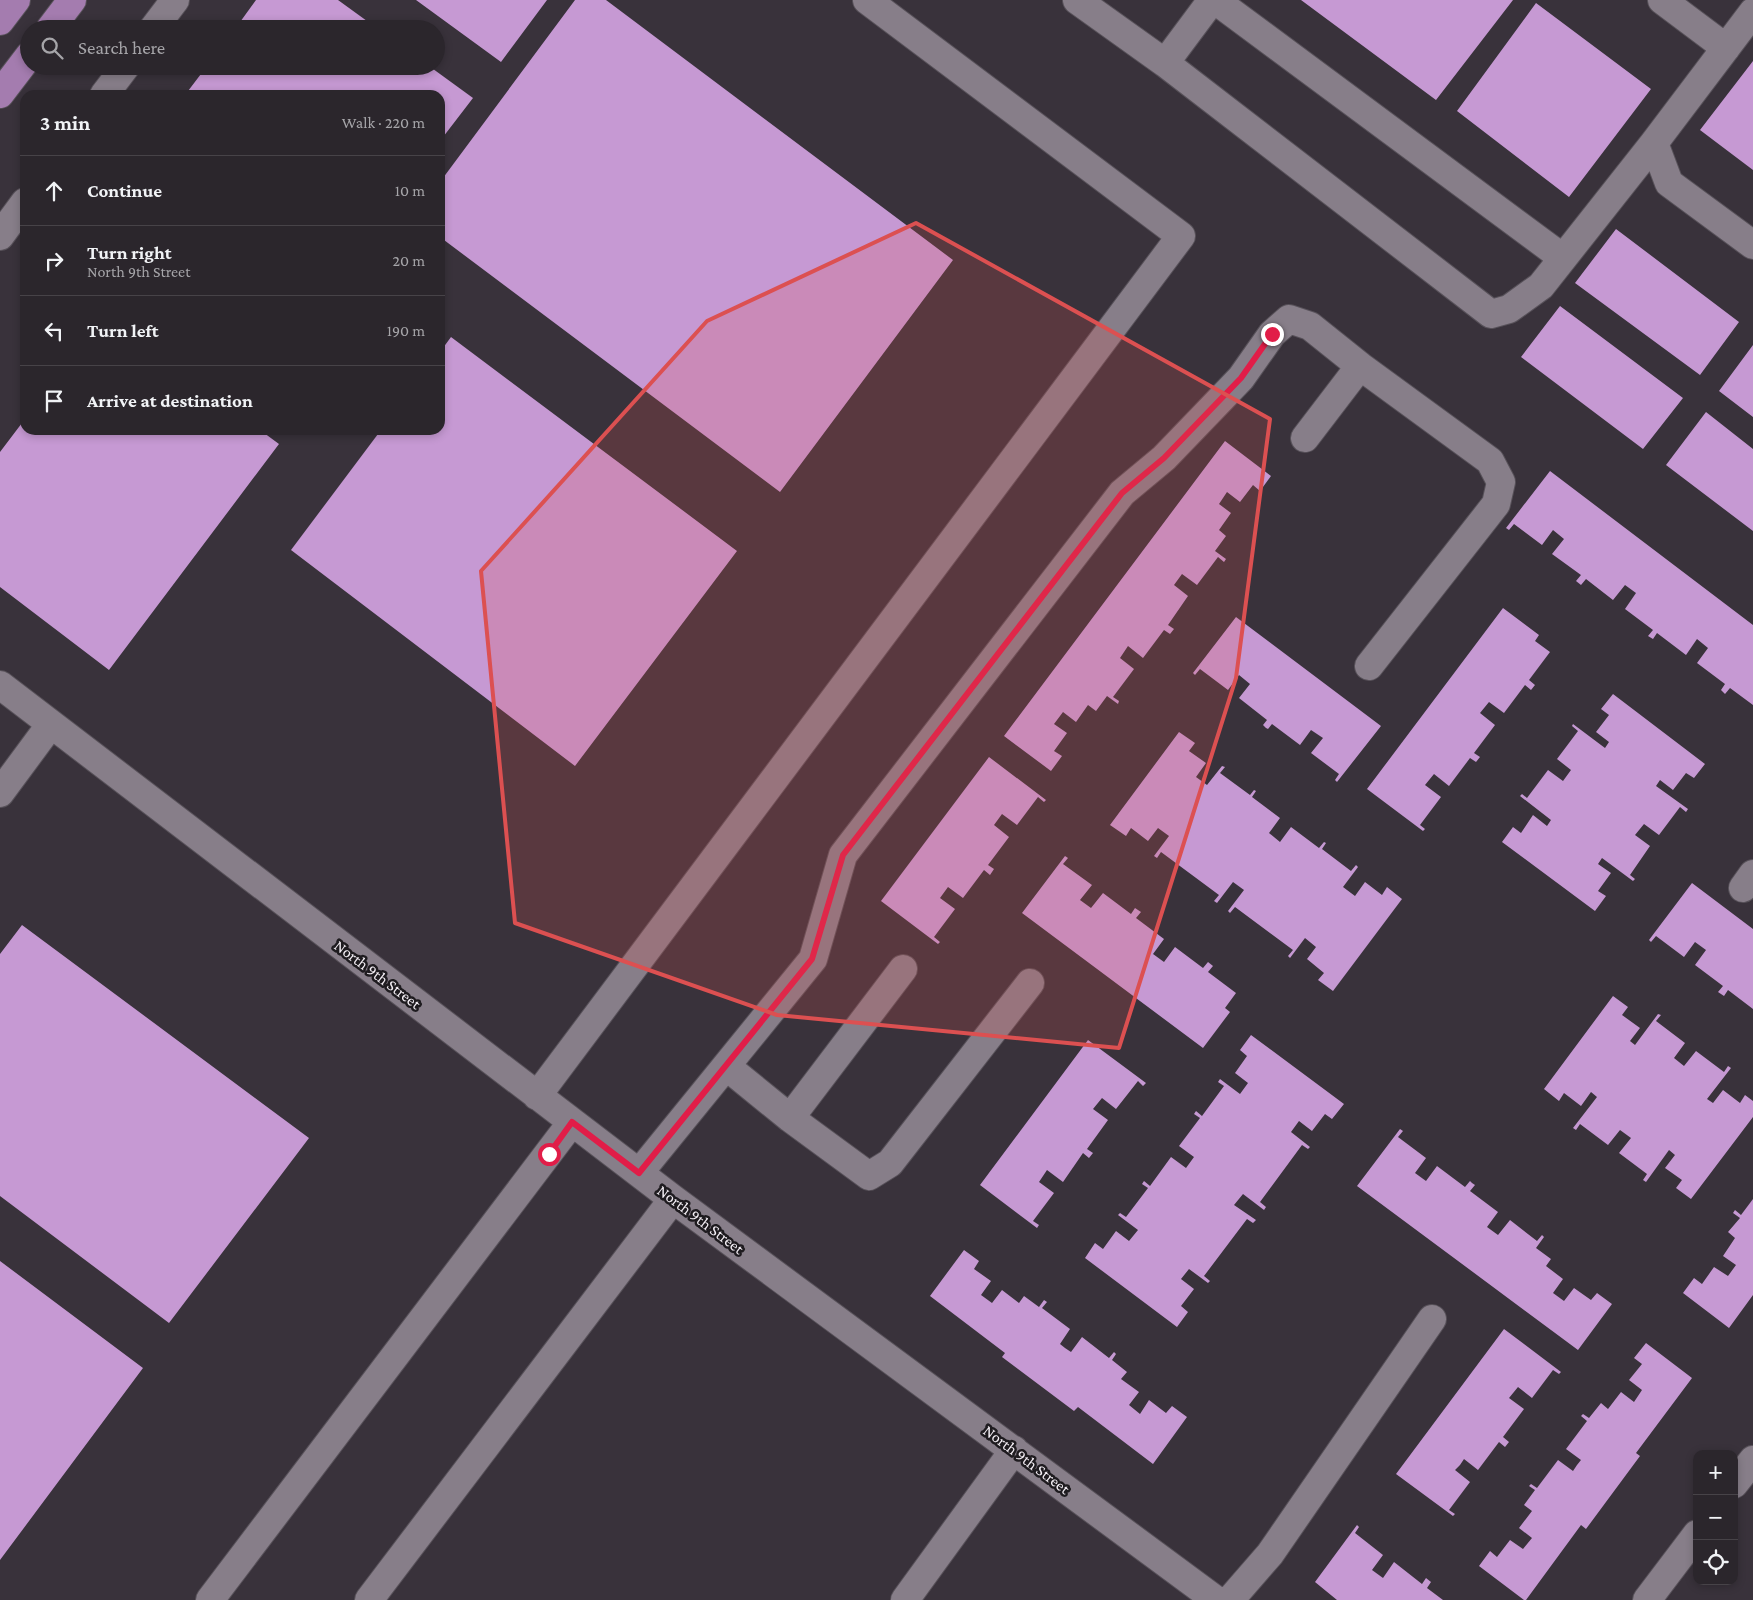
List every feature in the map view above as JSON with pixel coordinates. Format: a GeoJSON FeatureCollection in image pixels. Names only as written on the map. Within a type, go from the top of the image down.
{"type":"FeatureCollection","features":[{"type":"Feature","properties":{"kind":"main road"},"geometry":{"type":"LineString","coordinates":[[0,21],[16,0]]}},
{"type":"Feature","properties":{"kind":"main road"},"geometry":{"type":"LineString","coordinates":[[57,20],[72,0]]}},
{"type":"Feature","properties":{"kind":"main road"},"geometry":{"type":"LineString","coordinates":[[0,94],[20,68]]}},
{"type":"Feature","properties":{"kind":"street"},"geometry":{"type":"LineString","coordinates":[[160,20],[175,0]]}},
{"type":"Feature","properties":{"kind":"street"},"geometry":{"type":"LineString","coordinates":[[537,1096],[1181,236],[867,0]]}},
{"type":"Feature","properties":{"kind":"street"},"geometry":{"type":"LineString","coordinates":[[1077,0],[1165,63],[1491,314],[1509,309],[1541,286],[1654,143],[1753,12]]}},
{"type":"Feature","properties":{"kind":"street"},"geometry":{"type":"LineString","coordinates":[[1165,63],[1214,0],[1563,258]]}},
{"type":"Feature","properties":{"kind":"street"},"geometry":{"type":"LineString","coordinates":[[1662,0],[1726,48]]}},
{"type":"Feature","properties":{"kind":"street"},"geometry":{"type":"LineString","coordinates":[[108,90],[119,75]]}},
{"type":"Feature","properties":{"kind":"street"},"geometry":{"type":"LineString","coordinates":[[1654,143],[1669,183],[1753,245]]}},
{"type":"Feature","properties":{"kind":"street"},"geometry":{"type":"LineString","coordinates":[[0,236],[20,209]]}},
{"type":"Feature","properties":{"kind":"street"},"geometry":{"type":"LineString","coordinates":[[639,1173],[812,959],[843,855],[1122,493],[1164,458],[1241,378],[1272,334],[1289,319],[1310,326],[1360,366],[1490,461],[1500,482],[1496,504],[1369,666]]}},
{"type":"Feature","properties":{"kind":"street"},"geometry":{"type":"LineString","coordinates":[[1305,438],[1360,366]]}},
{"type":"Feature","properties":{"kind":"street","name":"North 9th Street"},"geometry":{"type":"LineString","coordinates":[[0,685],[673,1199],[1216,1600]]}},
{"type":"Feature","properties":{"kind":"street"},"geometry":{"type":"LineString","coordinates":[[0,793],[51,724]]}},
{"type":"Feature","properties":{"kind":"street"},"geometry":{"type":"LineString","coordinates":[[790,1118],[902,970]]}},
{"type":"Feature","properties":{"kind":"street"},"geometry":{"type":"LineString","coordinates":[[726,1066],[790,1118],[869,1176],[890,1163],[1030,983]]}},
{"type":"Feature","properties":{"kind":"street"},"geometry":{"type":"LineString","coordinates":[[210,1600],[572,1122]]}},
{"type":"Feature","properties":{"kind":"street"},"geometry":{"type":"LineString","coordinates":[[369,1600],[673,1199]]}},
{"type":"Feature","properties":{"kind":"street"},"geometry":{"type":"LineString","coordinates":[[1230,1600],[1270,1554],[1432,1319]]}},
{"type":"Feature","properties":{"kind":"street"},"geometry":{"type":"LineString","coordinates":[[905,1600],[1014,1450]]}},
{"type":"Feature","properties":{"kind":"street"},"geometry":{"type":"LineString","coordinates":[[1738,1479],[1753,1460]]}},
{"type":"Feature","properties":{"kind":"street"},"geometry":{"type":"LineString","coordinates":[[1647,1600],[1693,1539]]}},
{"type":"Feature","properties":{"kind":"highlighted area"},"geometry":{"type":"Polygon","coordinates":[[[916,223],[1270,419],[1236,678],[1119,1048],[777,1015],[515,923],[481,571],[707,321],[916,223]]]}},
{"type":"Feature","properties":{"kind":"building"},"geometry":{"type":"Polygon","coordinates":[[[256,0],[338,0],[366,20],[242,20],[256,0]]]}},
{"type":"Feature","properties":{"kind":"building"},"geometry":{"type":"Polygon","coordinates":[[[416,0],[547,0],[501,62],[416,0]]]}},
{"type":"Feature","properties":{"kind":"building"},"geometry":{"type":"Polygon","coordinates":[[[575,0],[606,0],[953,260],[780,492],[445,241],[445,175],[575,0]]]}},
{"type":"Feature","properties":{"kind":"building"},"geometry":{"type":"Polygon","coordinates":[[[1301,0],[1513,0],[1436,100],[1301,0]]]}},
{"type":"Feature","properties":{"kind":"building"},"geometry":{"type":"Polygon","coordinates":[[[1536,3],[1651,89],[1569,197],[1457,111],[1536,3]]]}},
{"type":"Feature","properties":{"kind":"building"},"geometry":{"type":"Polygon","coordinates":[[[1753,61],[1753,170],[1700,130],[1753,61]]]}},
{"type":"Feature","properties":{"kind":"building"},"geometry":{"type":"Polygon","coordinates":[[[200,75],[441,75],[473,98],[445,134],[445,90],[189,90],[200,75]]]}},
{"type":"Feature","properties":{"kind":"building"},"geometry":{"type":"Polygon","coordinates":[[[1616,229],[1739,322],[1700,375],[1575,283],[1616,229]]]}},
{"type":"Feature","properties":{"kind":"building"},"geometry":{"type":"Polygon","coordinates":[[[1560,306],[1683,398],[1643,449],[1521,357],[1560,306]]]}},
{"type":"Feature","properties":{"kind":"building"},"geometry":{"type":"Polygon","coordinates":[[[451,337],[737,551],[575,766],[291,550],[377,435],[445,435],[445,345],[451,337]]]}},
{"type":"Feature","properties":{"kind":"building"},"geometry":{"type":"Polygon","coordinates":[[[1753,345],[1753,417],[1719,391],[1753,345]]]}},
{"type":"Feature","properties":{"kind":"building"},"geometry":{"type":"Polygon","coordinates":[[[1706,412],[1753,449],[1753,531],[1666,465],[1706,412]]]}},
{"type":"Feature","properties":{"kind":"building"},"geometry":{"type":"Polygon","coordinates":[[[20,426],[20,435],[267,435],[279,444],[109,670],[0,587],[0,452],[20,426]]]}},
{"type":"Feature","properties":{"kind":"building"},"geometry":{"type":"Polygon","coordinates":[[[1225,441],[1271,476],[1260,491],[1253,485],[1240,502],[1227,492],[1219,504],[1231,513],[1219,530],[1226,536],[1215,551],[1226,559],[1224,562],[1218,557],[1197,585],[1182,574],[1174,585],[1188,596],[1168,625],[1174,629],[1170,634],[1164,630],[1143,658],[1128,646],[1120,658],[1134,669],[1113,697],[1119,701],[1118,704],[1107,696],[1096,711],[1088,705],[1076,722],[1063,712],[1054,724],[1067,733],[1054,751],[1062,756],[1051,771],[1004,736],[1225,441]]]}},
{"type":"Feature","properties":{"kind":"building"},"geometry":{"type":"Polygon","coordinates":[[[1550,471],[1753,625],[1753,705],[1730,688],[1725,694],[1721,690],[1725,684],[1697,663],[1708,648],[1697,639],[1686,655],[1657,633],[1653,639],[1648,636],[1653,630],[1625,609],[1636,593],[1625,585],[1613,600],[1586,579],[1581,585],[1576,581],[1581,575],[1552,554],[1564,539],[1553,530],[1542,545],[1514,524],[1509,530],[1506,528],[1550,471]]]}},
{"type":"Feature","properties":{"kind":"building"},"geometry":{"type":"Polygon","coordinates":[[[1503,608],[1539,635],[1535,641],[1550,652],[1529,680],[1535,685],[1531,690],[1525,685],[1504,713],[1489,702],[1480,713],[1495,725],[1474,753],[1480,757],[1476,762],[1470,758],[1449,786],[1434,774],[1425,785],[1441,797],[1420,825],[1425,829],[1423,831],[1367,789],[1503,608]]]}},
{"type":"Feature","properties":{"kind":"building"},"geometry":{"type":"Polygon","coordinates":[[[1236,617],[1381,726],[1337,782],[1335,780],[1339,774],[1311,753],[1323,738],[1311,730],[1300,745],[1272,724],[1268,729],[1266,728],[1263,725],[1267,720],[1239,698],[1250,684],[1239,675],[1228,690],[1200,669],[1195,675],[1193,673],[1236,617]]]}},
{"type":"Feature","properties":{"kind":"building"},"geometry":{"type":"Polygon","coordinates":[[[1613,694],[1705,764],[1694,778],[1686,773],[1673,790],[1660,780],[1656,786],[1688,809],[1686,812],[1680,807],[1659,835],[1644,824],[1635,835],[1650,846],[1630,875],[1635,879],[1633,881],[1602,858],[1598,864],[1611,873],[1598,891],[1606,896],[1595,911],[1502,842],[1513,827],[1521,833],[1533,815],[1547,826],[1551,820],[1520,796],[1522,794],[1527,798],[1548,770],[1563,781],[1571,770],[1557,759],[1578,731],[1572,726],[1573,724],[1605,748],[1609,742],[1596,732],[1609,715],[1601,709],[1613,694]]]}},
{"type":"Feature","properties":{"kind":"building"},"geometry":{"type":"Polygon","coordinates":[[[1179,732],[1195,743],[1189,751],[1206,763],[1196,777],[1207,785],[1222,766],[1225,767],[1220,773],[1250,795],[1254,790],[1256,791],[1252,797],[1280,818],[1269,833],[1280,842],[1291,827],[1319,848],[1324,842],[1326,843],[1322,849],[1351,871],[1356,865],[1358,867],[1343,887],[1355,896],[1365,882],[1382,895],[1387,887],[1402,899],[1333,991],[1318,980],[1324,973],[1307,959],[1316,947],[1305,938],[1290,958],[1288,956],[1293,950],[1235,907],[1230,913],[1228,911],[1244,890],[1233,882],[1217,903],[1214,901],[1219,895],[1161,852],[1157,858],[1154,856],[1169,836],[1158,828],[1148,841],[1131,828],[1126,836],[1110,825],[1179,732]]]}},
{"type":"Feature","properties":{"kind":"building"},"geometry":{"type":"Polygon","coordinates":[[[989,757],[1046,800],[1044,802],[1038,797],[1017,825],[1002,814],[994,825],[1009,837],[988,865],[994,869],[990,875],[984,870],[963,898],[948,887],[940,898],[955,909],[934,937],[940,942],[938,944],[881,901],[989,757]]]}},
{"type":"Feature","properties":{"kind":"building"},"geometry":{"type":"Polygon","coordinates":[[[1065,856],[1068,858],[1063,864],[1092,885],[1080,900],[1091,908],[1103,893],[1131,914],[1135,908],[1141,912],[1136,918],[1164,939],[1153,954],[1164,962],[1175,947],[1203,968],[1208,962],[1213,966],[1208,972],[1236,993],[1225,1008],[1230,1012],[1203,1048],[1022,913],[1065,856]]]}},
{"type":"Feature","properties":{"kind":"building"},"geometry":{"type":"Polygon","coordinates":[[[1692,883],[1753,929],[1753,1009],[1728,990],[1724,996],[1718,992],[1723,986],[1695,965],[1706,950],[1695,942],[1684,957],[1656,936],[1651,942],[1649,940],[1692,883]]]}},
{"type":"Feature","properties":{"kind":"building"},"geometry":{"type":"Polygon","coordinates":[[[22,925],[309,1138],[169,1323],[0,1196],[0,954],[22,925]]]}},
{"type":"Feature","properties":{"kind":"building"},"geometry":{"type":"Polygon","coordinates":[[[1613,996],[1628,1007],[1622,1015],[1640,1028],[1630,1041],[1635,1045],[1658,1014],[1661,1015],[1656,1021],[1685,1043],[1674,1058],[1684,1066],[1696,1051],[1724,1072],[1728,1066],[1731,1068],[1707,1099],[1713,1103],[1723,1090],[1740,1103],[1745,1095],[1753,1101],[1753,1117],[1691,1199],[1676,1188],[1682,1180],[1665,1168],[1675,1155],[1669,1150],[1646,1182],[1643,1180],[1647,1174],[1619,1153],[1631,1138],[1620,1130],[1608,1145],[1580,1124],[1576,1130],[1573,1128],[1597,1097],[1591,1092],[1581,1106],[1564,1093],[1559,1101],[1544,1089],[1613,996]]]}},
{"type":"Feature","properties":{"kind":"building"},"geometry":{"type":"Polygon","coordinates":[[[1251,1035],[1344,1104],[1332,1119],[1325,1114],[1312,1131],[1299,1121],[1291,1132],[1310,1147],[1308,1149],[1302,1145],[1260,1202],[1266,1207],[1264,1210],[1243,1194],[1234,1205],[1256,1220],[1253,1223],[1247,1219],[1204,1276],[1210,1281],[1208,1283],[1189,1269],[1181,1279],[1194,1289],[1181,1306],[1188,1312],[1177,1327],[1085,1258],[1095,1243],[1103,1249],[1116,1231],[1129,1241],[1138,1230],[1118,1215],[1120,1213],[1126,1217],[1148,1188],[1142,1184],[1144,1181],[1150,1186],[1171,1157],[1186,1168],[1194,1157],[1179,1146],[1200,1118],[1194,1114],[1196,1111],[1202,1116],[1224,1086],[1218,1082],[1220,1079],[1240,1094],[1248,1083],[1235,1073],[1247,1056],[1240,1050],[1251,1035]]]}},
{"type":"Feature","properties":{"kind":"building"},"geometry":{"type":"Polygon","coordinates":[[[1088,1040],[1146,1083],[1143,1086],[1138,1081],[1116,1109],[1102,1098],[1093,1109],[1108,1120],[1087,1149],[1093,1153],[1089,1158],[1083,1153],[1063,1182],[1047,1170],[1039,1182],[1054,1193],[1033,1221],[1039,1225],[1037,1228],[980,1185],[1088,1040]]]}},
{"type":"Feature","properties":{"kind":"building"},"geometry":{"type":"Polygon","coordinates":[[[1400,1129],[1403,1131],[1398,1137],[1426,1158],[1415,1173],[1426,1181],[1437,1166],[1465,1187],[1470,1181],[1475,1185],[1470,1191],[1498,1212],[1487,1227],[1498,1235],[1510,1220],[1537,1241],[1542,1235],[1544,1237],[1536,1248],[1551,1259],[1546,1266],[1563,1279],[1553,1293],[1564,1301],[1574,1288],[1591,1300],[1597,1293],[1612,1304],[1578,1350],[1357,1186],[1400,1129]]]}},
{"type":"Feature","properties":{"kind":"building"},"geometry":{"type":"Polygon","coordinates":[[[1753,1199],[1753,1295],[1729,1328],[1683,1293],[1694,1278],[1702,1284],[1714,1267],[1728,1276],[1736,1265],[1723,1256],[1735,1238],[1728,1232],[1740,1218],[1733,1213],[1735,1210],[1741,1215],[1753,1199]]]}},
{"type":"Feature","properties":{"kind":"building"},"geometry":{"type":"Polygon","coordinates":[[[964,1250],[979,1261],[974,1269],[991,1281],[981,1295],[992,1303],[1002,1290],[1019,1303],[1024,1296],[1039,1307],[1044,1300],[1047,1302],[1042,1308],[1070,1329],[1060,1344],[1065,1348],[1071,1352],[1082,1337],[1109,1358],[1114,1352],[1116,1354],[1112,1360],[1127,1372],[1121,1379],[1139,1392],[1129,1405],[1140,1414],[1149,1400],[1166,1413],[1172,1406],[1187,1417],[1153,1464],[1078,1407],[1074,1411],[1002,1357],[1005,1353],[930,1296],[964,1250]]]}},
{"type":"Feature","properties":{"kind":"building"},"geometry":{"type":"Polygon","coordinates":[[[0,1261],[143,1368],[0,1560],[0,1261]]]}},
{"type":"Feature","properties":{"kind":"building"},"geometry":{"type":"Polygon","coordinates":[[[1504,1329],[1561,1372],[1559,1374],[1553,1370],[1532,1398],[1518,1387],[1509,1398],[1524,1409],[1503,1437],[1509,1442],[1505,1447],[1499,1442],[1478,1470],[1464,1459],[1455,1470],[1470,1482],[1449,1510],[1455,1514],[1453,1516],[1396,1474],[1504,1329]]]}},
{"type":"Feature","properties":{"kind":"building"},"geometry":{"type":"Polygon","coordinates":[[[1646,1343],[1692,1378],[1636,1453],[1640,1456],[1586,1529],[1581,1525],[1526,1600],[1524,1600],[1479,1566],[1490,1551],[1497,1557],[1510,1540],[1523,1549],[1532,1538],[1519,1528],[1532,1511],[1524,1505],[1535,1490],[1529,1486],[1531,1484],[1537,1488],[1558,1460],[1573,1471],[1581,1460],[1566,1449],[1587,1421],[1581,1416],[1583,1414],[1589,1418],[1601,1403],[1608,1409],[1621,1392],[1634,1402],[1642,1390],[1629,1380],[1642,1364],[1634,1358],[1646,1343]]]}},
{"type":"Feature","properties":{"kind":"building"},"geometry":{"type":"Polygon","coordinates":[[[1357,1525],[1359,1527],[1355,1533],[1383,1555],[1372,1570],[1383,1578],[1394,1562],[1422,1584],[1426,1578],[1431,1582],[1427,1588],[1443,1600],[1337,1600],[1315,1582],[1357,1525]]]}},
{"type":"Feature","properties":{"kind":"route"},"geometry":{"type":"LineString","coordinates":[[549,1154],[572,1122],[639,1173],[812,959],[843,855],[1122,493],[1164,458],[1241,378],[1272,334]]}}]}
